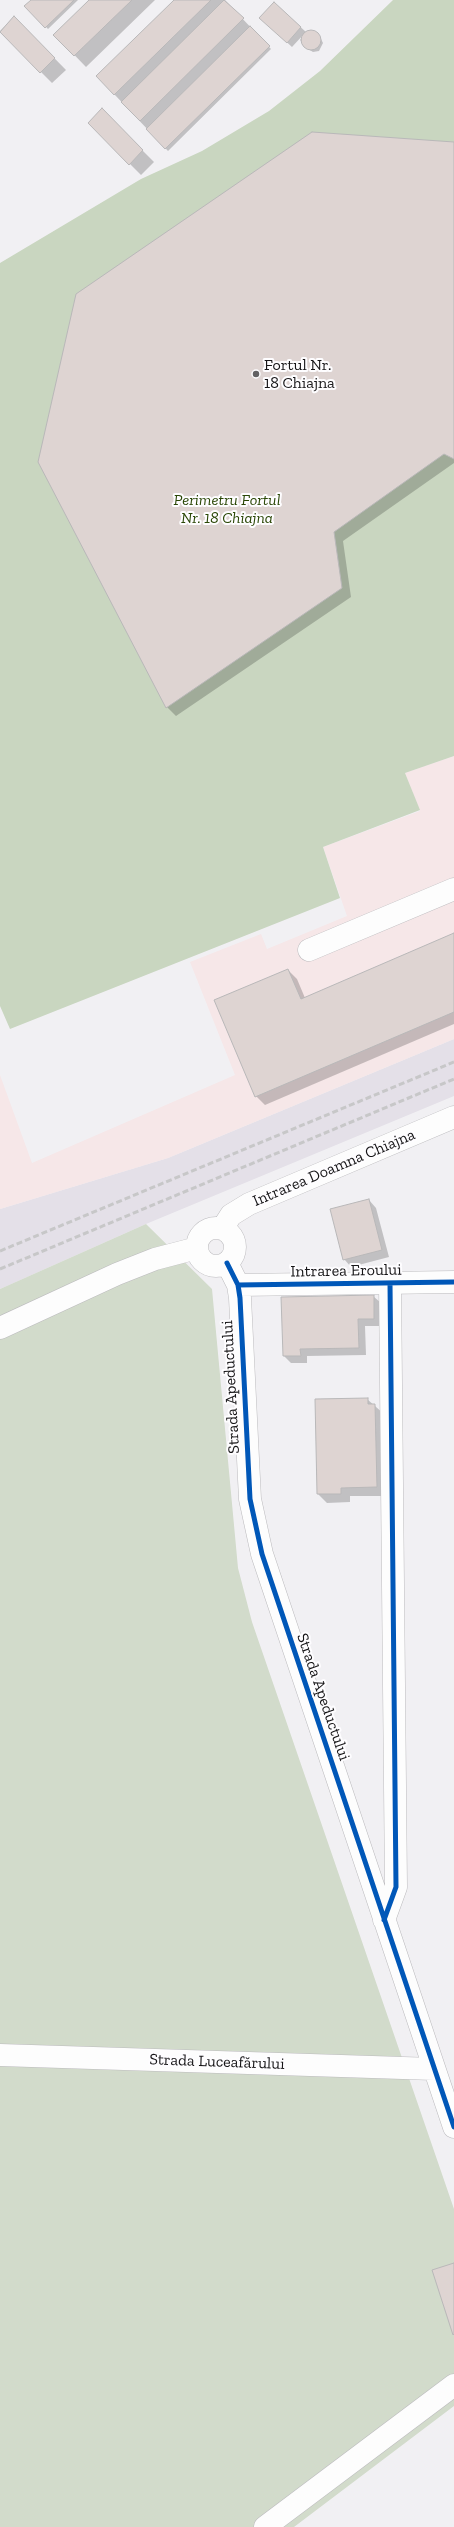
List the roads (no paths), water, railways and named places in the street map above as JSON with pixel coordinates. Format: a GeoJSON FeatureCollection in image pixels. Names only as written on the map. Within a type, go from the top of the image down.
{"type":"FeatureCollection","features":[{"type":"Feature","properties":{"kind":"street"},"geometry":{"type":"LineString","coordinates":[[309,950],[454,889]]}},
{"type":"Feature","properties":{"kind":"street","name":"Intrarea Doamna Chiajna"},"geometry":{"type":"LineString","coordinates":[[222,1229],[231,1215],[249,1204],[454,1117]]}},
{"type":"Feature","properties":{"kind":"street"},"geometry":{"type":"LineString","coordinates":[[216,1228],[222,1229],[232,1236],[235,1248],[232,1259],[227,1263],[216,1266],[205,1263],[197,1248],[198,1242],[205,1232],[216,1228]]}},
{"type":"Feature","properties":{"kind":"street"},"geometry":{"type":"LineString","coordinates":[[0,1328],[123,1271],[154,1259],[197,1248]]}},
{"type":"Feature","properties":{"kind":"street","name":"Strada Apeductului"},"geometry":{"type":"LineString","coordinates":[[227,1263],[238,1286],[248,1476],[254,1525],[270,1579],[384,1920],[442,2075],[454,2127]]}},
{"type":"Feature","properties":{"kind":"street","name":"Intrarea Eroului"},"geometry":{"type":"LineString","coordinates":[[238,1286],[454,1282]]}},
{"type":"Feature","properties":{"kind":"street"},"geometry":{"type":"LineString","coordinates":[[384,1920],[396,1887],[390,1283]]}},
{"type":"Feature","properties":{"kind":"street","name":"Strada Luceafărului"},"geometry":{"type":"LineString","coordinates":[[0,2055],[442,2075]]}},
{"type":"Feature","properties":{"kind":"street"},"geometry":{"type":"LineString","coordinates":[[265,2527],[454,2385]]}},
{"type":"Feature","properties":{"kind":"railway"},"geometry":{"type":"LineString","coordinates":[[0,1251],[454,1062]]}},
{"type":"Feature","properties":{"kind":"railway"},"geometry":{"type":"LineString","coordinates":[[0,1269],[454,1079]]}},
{"type":"Feature","properties":{"kind":"place","name":"Fortul Nr. 18 Chiajna"},"geometry":{"type":"Point","coordinates":[256,374]}},
{"type":"Feature","properties":{"kind":"park label","name":"Perimetru Fortul Nr. 18 Chiajna"},"geometry":{"type":"Point","coordinates":[227,509]}}]}
